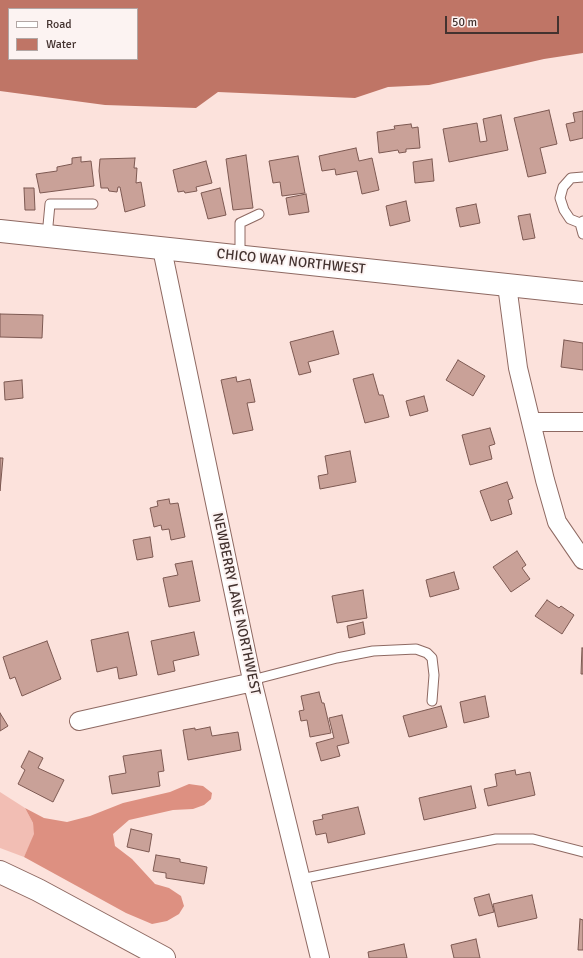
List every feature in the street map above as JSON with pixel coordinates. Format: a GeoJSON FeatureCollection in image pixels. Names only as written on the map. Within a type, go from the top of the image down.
{"type":"FeatureCollection","features":[{"type":"Feature","properties":{"kind":"main road","name":"CHICO WAY NORTHWEST"},"geometry":{"type":"LineString","coordinates":[[0,232],[583,293]]}},
{"type":"Feature","properties":{"kind":"main road"},"geometry":{"type":"LineString","coordinates":[[0,872],[38,890],[164,958]]}},
{"type":"Feature","properties":{"kind":"street","name":"NEWBERRY LANE NORTHWEST"},"geometry":{"type":"LineString","coordinates":[[162,249],[252,681],[320,958]]}},
{"type":"Feature","properties":{"kind":"street"},"geometry":{"type":"LineString","coordinates":[[507,285],[518,368],[545,480],[557,522],[583,560]]}},
{"type":"Feature","properties":{"kind":"street"},"geometry":{"type":"LineString","coordinates":[[532,422],[583,422]]}},
{"type":"Feature","properties":{"kind":"street"},"geometry":{"type":"LineString","coordinates":[[79,722],[252,681]]}},
{"type":"Feature","properties":{"kind":"lane"},"geometry":{"type":"LineString","coordinates":[[583,177],[571,178],[563,187],[560,198],[564,210],[570,219],[581,222],[583,234]]}},
{"type":"Feature","properties":{"kind":"lane"},"geometry":{"type":"LineString","coordinates":[[47,236],[50,204],[93,204]]}},
{"type":"Feature","properties":{"kind":"lane"},"geometry":{"type":"LineString","coordinates":[[240,257],[240,223],[260,214]]}},
{"type":"Feature","properties":{"kind":"lane"},"geometry":{"type":"LineString","coordinates":[[252,681],[338,658],[373,651],[416,649],[427,653],[432,658],[434,675],[432,701]]}},
{"type":"Feature","properties":{"kind":"lane"},"geometry":{"type":"LineString","coordinates":[[301,879],[496,839],[533,839],[583,852]]}},
{"type":"Feature","properties":{"kind":"shaded area"},"geometry":{"type":"Polygon","coordinates":[[[189,784],[203,786],[212,793],[211,799],[204,805],[193,809],[173,810],[129,820],[113,834],[115,846],[132,859],[155,884],[169,888],[181,896],[184,906],[179,914],[167,921],[152,924],[126,913],[24,857],[34,834],[33,823],[25,808],[44,818],[67,822],[90,816],[123,803],[170,792],[189,784]]]}},
{"type":"Feature","properties":{"kind":"shaded area"},"geometry":{"type":"Polygon","coordinates":[[[0,792],[25,808],[33,823],[35,834],[24,857],[0,848],[0,792]]]}},
{"type":"Feature","properties":{"kind":"water"},"geometry":{"type":"Polygon","coordinates":[[[0,0],[583,0],[583,53],[544,59],[429,85],[388,87],[355,98],[218,92],[196,108],[105,105],[0,91],[0,0]]]}},
{"type":"Feature","properties":{"kind":"building"},"geometry":{"type":"Polygon","coordinates":[[[549,110],[557,144],[540,148],[546,173],[528,177],[514,118],[549,110]]]}},
{"type":"Feature","properties":{"kind":"building"},"geometry":{"type":"Polygon","coordinates":[[[583,111],[583,138],[570,141],[566,124],[575,122],[573,113],[583,111]]]}},
{"type":"Feature","properties":{"kind":"building"},"geometry":{"type":"Polygon","coordinates":[[[501,115],[508,150],[449,162],[443,129],[477,123],[480,142],[487,141],[483,119],[501,115]]]}},
{"type":"Feature","properties":{"kind":"building"},"geometry":{"type":"Polygon","coordinates":[[[411,124],[412,128],[418,127],[420,148],[406,149],[406,152],[399,153],[398,150],[379,153],[377,132],[395,129],[394,126],[411,124]]]}},
{"type":"Feature","properties":{"kind":"building"},"geometry":{"type":"Polygon","coordinates":[[[356,148],[359,161],[372,158],[379,190],[362,194],[357,171],[336,175],[335,169],[322,171],[319,156],[356,148]]]}},
{"type":"Feature","properties":{"kind":"building"},"geometry":{"type":"Polygon","coordinates":[[[246,155],[253,208],[233,210],[226,159],[246,155]]]}},
{"type":"Feature","properties":{"kind":"building"},"geometry":{"type":"Polygon","coordinates":[[[298,156],[305,193],[282,196],[280,182],[273,183],[269,161],[298,156]]]}},
{"type":"Feature","properties":{"kind":"building"},"geometry":{"type":"Polygon","coordinates":[[[81,157],[81,162],[91,161],[94,186],[40,193],[36,174],[57,171],[57,167],[72,164],[72,158],[81,157]]]}},
{"type":"Feature","properties":{"kind":"building"},"geometry":{"type":"Polygon","coordinates":[[[135,158],[134,168],[137,168],[136,183],[141,182],[145,206],[125,212],[120,187],[118,187],[117,192],[109,191],[108,188],[101,188],[99,171],[100,159],[135,158]]]}},
{"type":"Feature","properties":{"kind":"building"},"geometry":{"type":"Polygon","coordinates":[[[432,159],[434,181],[415,183],[413,162],[432,159]]]}},
{"type":"Feature","properties":{"kind":"building"},"geometry":{"type":"Polygon","coordinates":[[[206,161],[212,183],[196,187],[197,191],[185,193],[184,191],[178,192],[173,170],[206,161]]]}},
{"type":"Feature","properties":{"kind":"building"},"geometry":{"type":"Polygon","coordinates":[[[24,188],[34,188],[35,210],[25,210],[24,188]]]}},
{"type":"Feature","properties":{"kind":"building"},"geometry":{"type":"Polygon","coordinates":[[[220,188],[226,215],[208,219],[201,193],[220,188]]]}},
{"type":"Feature","properties":{"kind":"building"},"geometry":{"type":"Polygon","coordinates":[[[306,194],[309,212],[289,215],[286,198],[306,194]]]}},
{"type":"Feature","properties":{"kind":"building"},"geometry":{"type":"Polygon","coordinates":[[[406,201],[410,221],[390,226],[386,206],[406,201]]]}},
{"type":"Feature","properties":{"kind":"building"},"geometry":{"type":"Polygon","coordinates":[[[476,204],[480,223],[460,227],[456,208],[476,204]]]}},
{"type":"Feature","properties":{"kind":"building"},"geometry":{"type":"Polygon","coordinates":[[[530,214],[535,238],[523,240],[518,216],[530,214]]]}},
{"type":"Feature","properties":{"kind":"building"},"geometry":{"type":"Polygon","coordinates":[[[0,314],[43,315],[42,338],[0,337],[0,314]]]}},
{"type":"Feature","properties":{"kind":"building"},"geometry":{"type":"Polygon","coordinates":[[[333,331],[339,354],[308,362],[311,372],[299,375],[290,342],[333,331]]]}},
{"type":"Feature","properties":{"kind":"building"},"geometry":{"type":"Polygon","coordinates":[[[564,340],[583,343],[583,370],[561,367],[564,340]]]}},
{"type":"Feature","properties":{"kind":"building"},"geometry":{"type":"Polygon","coordinates":[[[458,360],[485,376],[473,396],[446,380],[458,360]]]}},
{"type":"Feature","properties":{"kind":"building"},"geometry":{"type":"Polygon","coordinates":[[[373,374],[379,395],[383,395],[389,417],[365,423],[353,379],[373,374]]]}},
{"type":"Feature","properties":{"kind":"building"},"geometry":{"type":"Polygon","coordinates":[[[236,377],[237,382],[250,379],[255,402],[247,403],[253,430],[233,434],[221,380],[236,377]]]}},
{"type":"Feature","properties":{"kind":"building"},"geometry":{"type":"Polygon","coordinates":[[[22,380],[23,398],[5,400],[4,382],[22,380]]]}},
{"type":"Feature","properties":{"kind":"building"},"geometry":{"type":"Polygon","coordinates":[[[424,396],[428,411],[410,416],[406,401],[424,396]]]}},
{"type":"Feature","properties":{"kind":"building"},"geometry":{"type":"Polygon","coordinates":[[[490,428],[495,444],[489,446],[492,459],[470,465],[462,435],[490,428]]]}},
{"type":"Feature","properties":{"kind":"building"},"geometry":{"type":"Polygon","coordinates":[[[350,451],[356,482],[320,489],[318,476],[328,474],[325,456],[350,451]]]}},
{"type":"Feature","properties":{"kind":"building"},"geometry":{"type":"Polygon","coordinates":[[[0,458],[3,458],[0,491],[0,458]]]}},
{"type":"Feature","properties":{"kind":"building"},"geometry":{"type":"Polygon","coordinates":[[[507,482],[513,498],[508,500],[512,514],[491,521],[480,491],[507,482]]]}},
{"type":"Feature","properties":{"kind":"building"},"geometry":{"type":"Polygon","coordinates":[[[169,499],[170,504],[178,503],[185,537],[171,540],[169,529],[162,530],[161,525],[154,527],[150,508],[158,506],[157,501],[169,499]]]}},
{"type":"Feature","properties":{"kind":"building"},"geometry":{"type":"Polygon","coordinates":[[[150,537],[153,557],[137,560],[133,540],[150,537]]]}},
{"type":"Feature","properties":{"kind":"building"},"geometry":{"type":"Polygon","coordinates":[[[517,551],[526,565],[522,568],[530,579],[511,592],[493,567],[517,551]]]}},
{"type":"Feature","properties":{"kind":"building"},"geometry":{"type":"Polygon","coordinates":[[[192,561],[200,601],[169,607],[163,578],[178,575],[175,564],[192,561]]]}},
{"type":"Feature","properties":{"kind":"building"},"geometry":{"type":"Polygon","coordinates":[[[454,572],[459,589],[430,597],[426,580],[454,572]]]}},
{"type":"Feature","properties":{"kind":"building"},"geometry":{"type":"Polygon","coordinates":[[[363,590],[367,618],[337,623],[332,596],[363,590]]]}},
{"type":"Feature","properties":{"kind":"building"},"geometry":{"type":"Polygon","coordinates":[[[547,600],[559,608],[561,606],[574,615],[562,634],[535,616],[547,600]]]}},
{"type":"Feature","properties":{"kind":"building"},"geometry":{"type":"Polygon","coordinates":[[[363,622],[365,634],[349,638],[347,626],[363,622]]]}},
{"type":"Feature","properties":{"kind":"building"},"geometry":{"type":"Polygon","coordinates":[[[128,632],[137,675],[119,679],[117,667],[97,672],[91,640],[128,632]]]}},
{"type":"Feature","properties":{"kind":"building"},"geometry":{"type":"Polygon","coordinates":[[[194,632],[199,655],[173,661],[175,671],[158,675],[151,641],[194,632]]]}},
{"type":"Feature","properties":{"kind":"building"},"geometry":{"type":"Polygon","coordinates":[[[47,641],[61,679],[22,696],[15,677],[10,679],[3,657],[47,641]]]}},
{"type":"Feature","properties":{"kind":"building"},"geometry":{"type":"Polygon","coordinates":[[[582,648],[583,674],[581,674],[582,648]]]}},
{"type":"Feature","properties":{"kind":"building"},"geometry":{"type":"Polygon","coordinates":[[[319,692],[322,703],[324,703],[331,733],[310,737],[307,720],[301,721],[299,711],[304,710],[301,696],[319,692]]]}},
{"type":"Feature","properties":{"kind":"building"},"geometry":{"type":"Polygon","coordinates":[[[485,696],[489,717],[464,723],[460,702],[485,696]]]}},
{"type":"Feature","properties":{"kind":"building"},"geometry":{"type":"Polygon","coordinates":[[[441,706],[447,727],[409,737],[403,716],[441,706]]]}},
{"type":"Feature","properties":{"kind":"building"},"geometry":{"type":"Polygon","coordinates":[[[0,713],[8,726],[0,731],[0,713]]]}},
{"type":"Feature","properties":{"kind":"building"},"geometry":{"type":"Polygon","coordinates":[[[342,715],[349,743],[337,746],[340,756],[321,761],[316,743],[334,738],[329,718],[342,715]]]}},
{"type":"Feature","properties":{"kind":"building"},"geometry":{"type":"Polygon","coordinates":[[[210,727],[212,736],[238,732],[241,750],[188,760],[183,730],[195,728],[195,730],[210,727]]]}},
{"type":"Feature","properties":{"kind":"building"},"geometry":{"type":"Polygon","coordinates":[[[161,750],[164,771],[158,772],[160,786],[112,794],[109,776],[126,773],[123,756],[161,750]]]}},
{"type":"Feature","properties":{"kind":"building"},"geometry":{"type":"Polygon","coordinates":[[[29,751],[43,758],[38,768],[64,780],[53,802],[18,784],[25,770],[21,767],[29,751]]]}},
{"type":"Feature","properties":{"kind":"building"},"geometry":{"type":"Polygon","coordinates":[[[515,770],[516,775],[530,772],[535,795],[488,806],[484,789],[497,786],[495,774],[515,770]]]}},
{"type":"Feature","properties":{"kind":"building"},"geometry":{"type":"Polygon","coordinates":[[[471,786],[476,808],[424,820],[419,798],[471,786]]]}},
{"type":"Feature","properties":{"kind":"building"},"geometry":{"type":"Polygon","coordinates":[[[358,807],[365,834],[328,843],[326,833],[316,835],[313,821],[323,819],[322,815],[358,807]]]}},
{"type":"Feature","properties":{"kind":"building"},"geometry":{"type":"Polygon","coordinates":[[[131,829],[152,834],[149,852],[127,847],[131,829]]]}},
{"type":"Feature","properties":{"kind":"building"},"geometry":{"type":"Polygon","coordinates":[[[156,855],[180,859],[180,862],[207,867],[204,884],[166,878],[166,873],[153,871],[156,855]]]}},
{"type":"Feature","properties":{"kind":"building"},"geometry":{"type":"Polygon","coordinates":[[[489,894],[494,912],[479,916],[474,898],[489,894]]]}},
{"type":"Feature","properties":{"kind":"building"},"geometry":{"type":"Polygon","coordinates":[[[532,895],[537,918],[498,927],[493,904],[532,895]]]}},
{"type":"Feature","properties":{"kind":"building"},"geometry":{"type":"Polygon","coordinates":[[[580,919],[583,920],[583,950],[578,950],[580,919]]]}},
{"type":"Feature","properties":{"kind":"building"},"geometry":{"type":"Polygon","coordinates":[[[476,939],[480,958],[454,958],[451,945],[476,939]]]}},
{"type":"Feature","properties":{"kind":"building"},"geometry":{"type":"Polygon","coordinates":[[[404,944],[407,958],[369,958],[368,952],[404,944]]]}}]}
